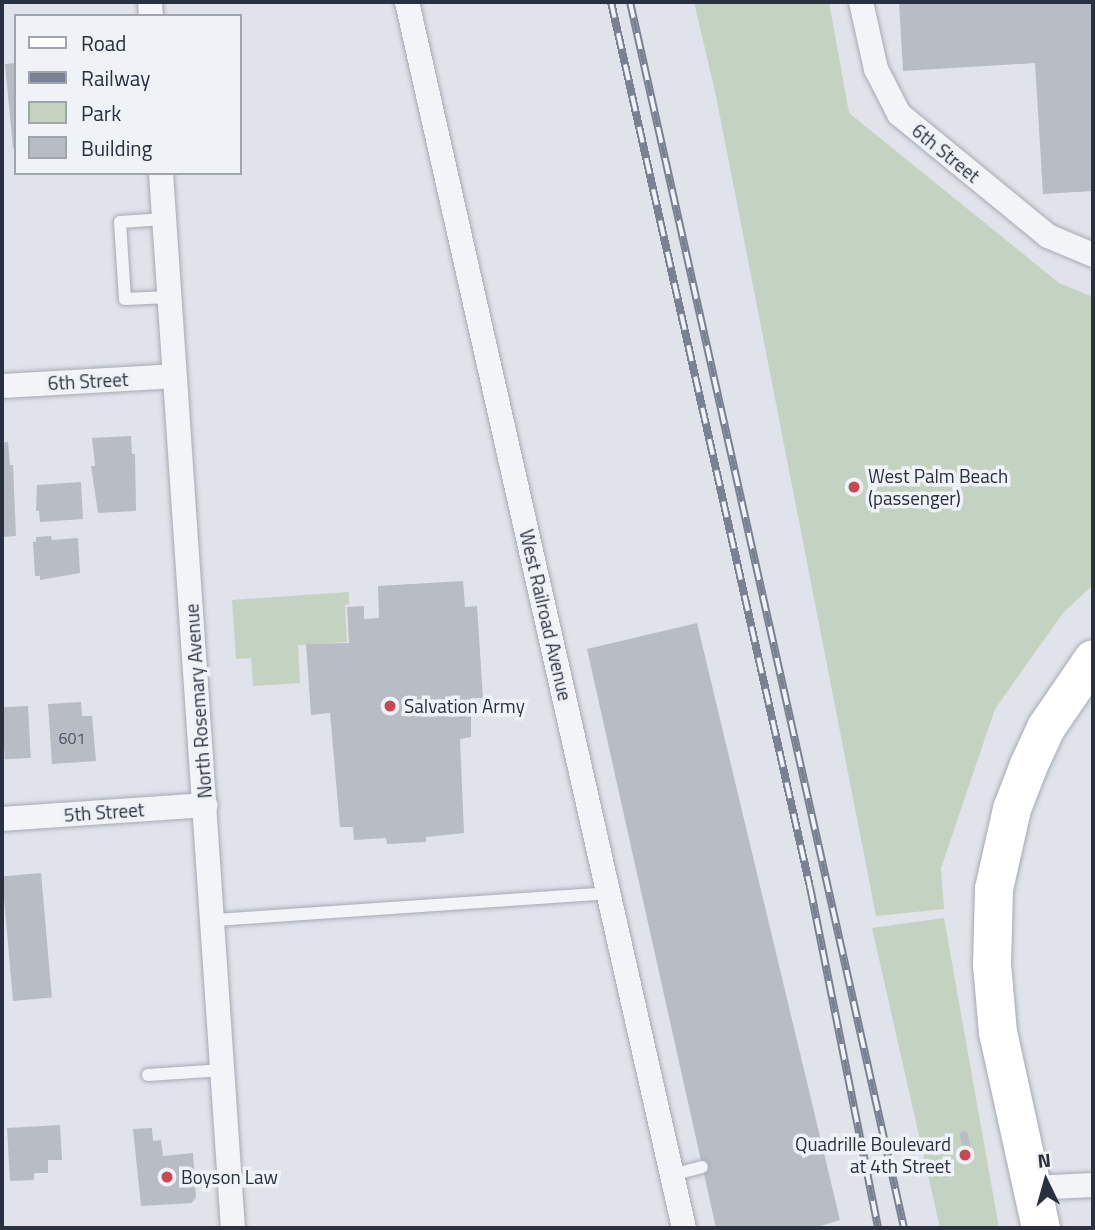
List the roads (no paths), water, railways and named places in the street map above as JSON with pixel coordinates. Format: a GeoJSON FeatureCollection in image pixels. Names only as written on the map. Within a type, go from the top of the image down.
{"type":"FeatureCollection","features":[{"type":"Feature","properties":{"kind":"main road"},"geometry":{"type":"LineString","coordinates":[[1041,1228],[998,1032],[992,965],[994,890],[1013,808],[1046,728],[1093,659]]}},
{"type":"Feature","properties":{"kind":"street","name":"West Railroad Avenue"},"geometry":{"type":"LineString","coordinates":[[407,2],[684,1228]]}},
{"type":"Feature","properties":{"kind":"street","name":"6th Street"},"geometry":{"type":"LineString","coordinates":[[861,2],[876,69],[899,114],[1048,236],[1093,254]]}},
{"type":"Feature","properties":{"kind":"street","name":"North Rosemary Avenue"},"geometry":{"type":"LineString","coordinates":[[161,175],[233,1228]]}},
{"type":"Feature","properties":{"kind":"street","name":"6th Street"},"geometry":{"type":"LineString","coordinates":[[2,386],[174,376]]}},
{"type":"Feature","properties":{"kind":"street","name":"5th Street"},"geometry":{"type":"LineString","coordinates":[[2,819],[206,806]]}},
{"type":"Feature","properties":{"kind":"street"},"geometry":{"type":"LineString","coordinates":[[1032,1188],[1093,1185]]}},
{"type":"Feature","properties":{"kind":"lane"},"geometry":{"type":"LineString","coordinates":[[164,219],[120,222],[124,286],[125,299],[169,297]]}},
{"type":"Feature","properties":{"kind":"lane"},"geometry":{"type":"LineString","coordinates":[[214,920],[609,893]]}},
{"type":"Feature","properties":{"kind":"lane"},"geometry":{"type":"LineString","coordinates":[[148,1075],[223,1070]]}},
{"type":"Feature","properties":{"kind":"lane"},"geometry":{"type":"LineString","coordinates":[[672,1175],[702,1167]]}},
{"type":"Feature","properties":{"kind":"railway"},"geometry":{"type":"LineString","coordinates":[[611,2],[810,887],[878,1228]]}},
{"type":"Feature","properties":{"kind":"railway"},"geometry":{"type":"LineString","coordinates":[[630,2],[904,1228]]}},
{"type":"Feature","properties":{"kind":"place","name":"West Palm Beach (passenger)"},"geometry":{"type":"Point","coordinates":[854,487]}},
{"type":"Feature","properties":{"kind":"place","name":"Salvation Army"},"geometry":{"type":"Point","coordinates":[390,706]}},
{"type":"Feature","properties":{"kind":"place","name":"Quadrille Boulevard at 4th Street"},"geometry":{"type":"Point","coordinates":[965,1155]}},
{"type":"Feature","properties":{"kind":"place","name":"Boyson Law"},"geometry":{"type":"Point","coordinates":[167,1177]}}]}
